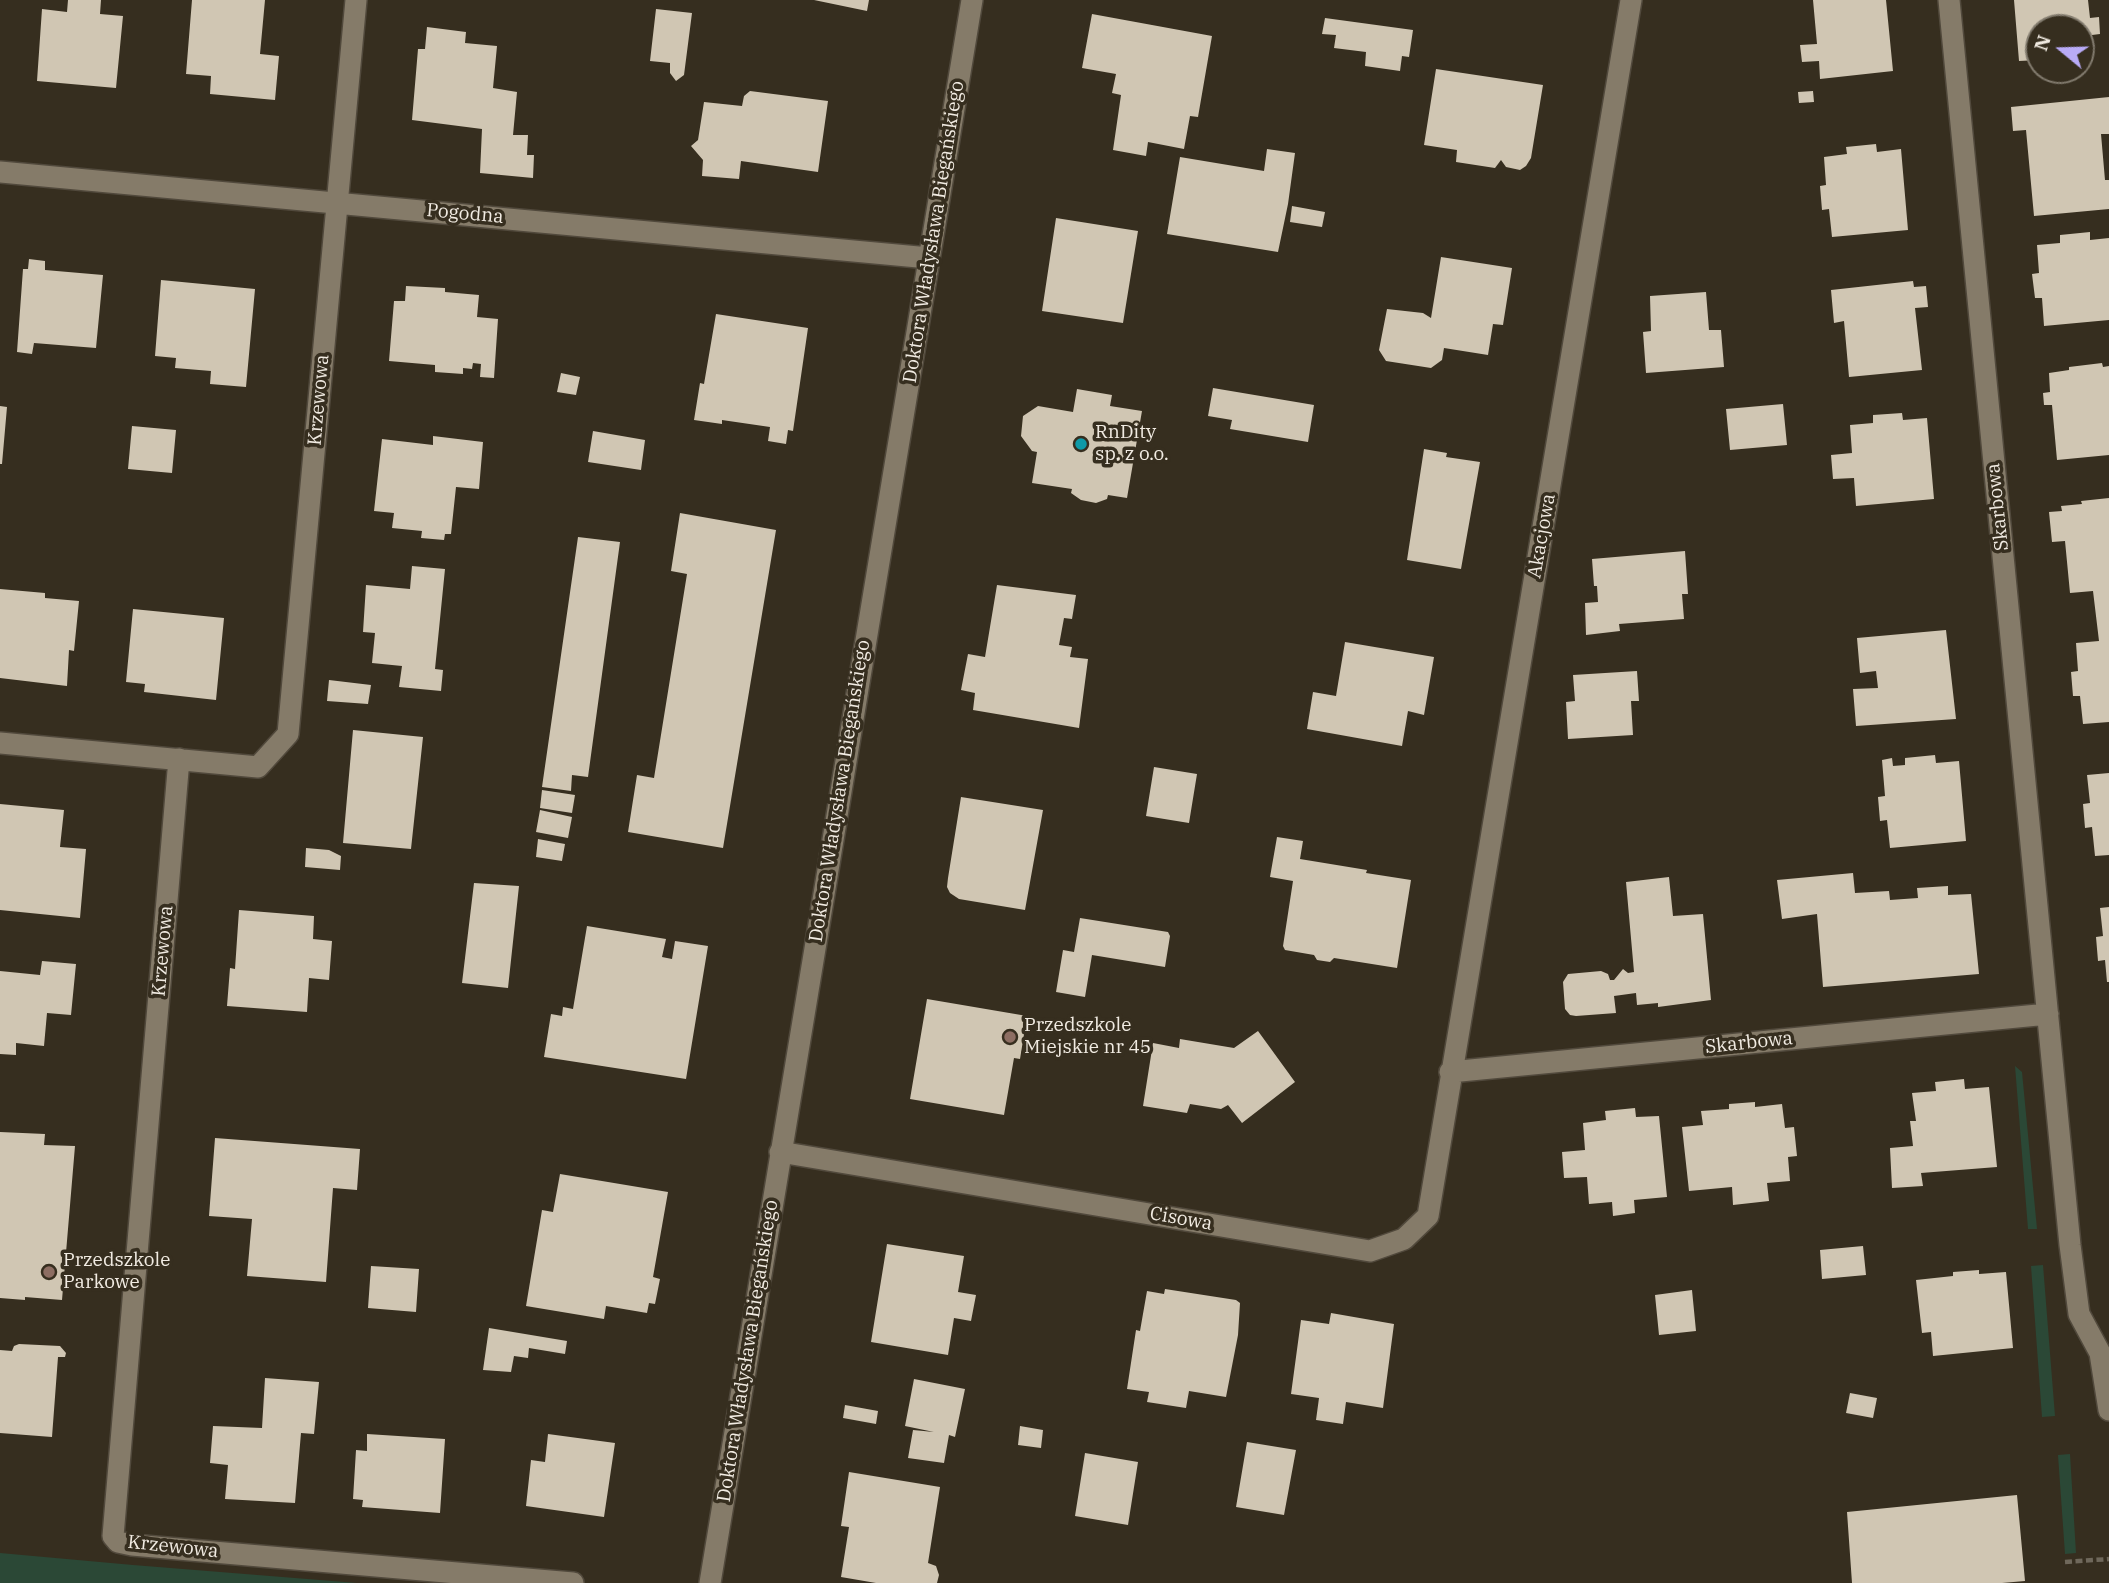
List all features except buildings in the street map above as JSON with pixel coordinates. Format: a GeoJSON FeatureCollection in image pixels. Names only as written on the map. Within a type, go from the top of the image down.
{"type":"FeatureCollection","features":[{"type":"Feature","properties":{"kind":"street","name":"Krzewowa"},"geometry":{"type":"LineString","coordinates":[[356,0],[288,734],[258,767],[179,759],[113,1536],[118,1542],[132,1545],[573,1583]]}},
{"type":"Feature","properties":{"kind":"street","name":"Doktora Władysława Biegańskiego"},"geometry":{"type":"LineString","coordinates":[[710,1583],[972,0]]}},
{"type":"Feature","properties":{"kind":"street","name":"Akacjowa"},"geometry":{"type":"LineString","coordinates":[[1450,1072],[1564,410],[1630,0]]}},
{"type":"Feature","properties":{"kind":"street","name":"Skarbowa"},"geometry":{"type":"LineString","coordinates":[[1949,0],[2070,1245],[2079,1314],[2105,1351],[2109,1410]]}},
{"type":"Feature","properties":{"kind":"street","name":"Pogodna"},"geometry":{"type":"LineString","coordinates":[[0,172],[929,258]]}},
{"type":"Feature","properties":{"kind":"street"},"geometry":{"type":"LineString","coordinates":[[0,743],[179,759]]}},
{"type":"Feature","properties":{"kind":"street","name":"Skarbowa"},"geometry":{"type":"LineString","coordinates":[[1450,1072],[2048,1014]]}},
{"type":"Feature","properties":{"kind":"street","name":"Cisowa"},"geometry":{"type":"LineString","coordinates":[[780,1152],[1370,1251],[1404,1239],[1428,1216],[1450,1072]]}},
{"type":"Feature","properties":{"kind":"path"},"geometry":{"type":"LineString","coordinates":[[2065,1562],[2109,1559]]}},
{"type":"Feature","properties":{"kind":"green space"},"geometry":{"type":"Polygon","coordinates":[[[2015,1066],[2022,1072],[2037,1229],[2028,1229],[2015,1066]]]}},
{"type":"Feature","properties":{"kind":"green space"},"geometry":{"type":"Polygon","coordinates":[[[2043,1265],[2055,1416],[2042,1417],[2031,1266],[2043,1265]]]}},
{"type":"Feature","properties":{"kind":"green space"},"geometry":{"type":"Polygon","coordinates":[[[2070,1454],[2076,1553],[2065,1554],[2058,1455],[2070,1454]]]}},
{"type":"Feature","properties":{"kind":"green space"},"geometry":{"type":"Polygon","coordinates":[[[0,1553],[133,1565],[357,1583],[0,1583],[0,1553]]]}},
{"type":"Feature","properties":{"kind":"place","name":"RnDity sp. z o.o."},"geometry":{"type":"Point","coordinates":[1081,444]}},
{"type":"Feature","properties":{"kind":"place","name":"Przedszkole Miejskie nr 45"},"geometry":{"type":"Point","coordinates":[1010,1037]}},
{"type":"Feature","properties":{"kind":"place","name":"Przedszkole Parkowe"},"geometry":{"type":"Point","coordinates":[49,1272]}}]}
